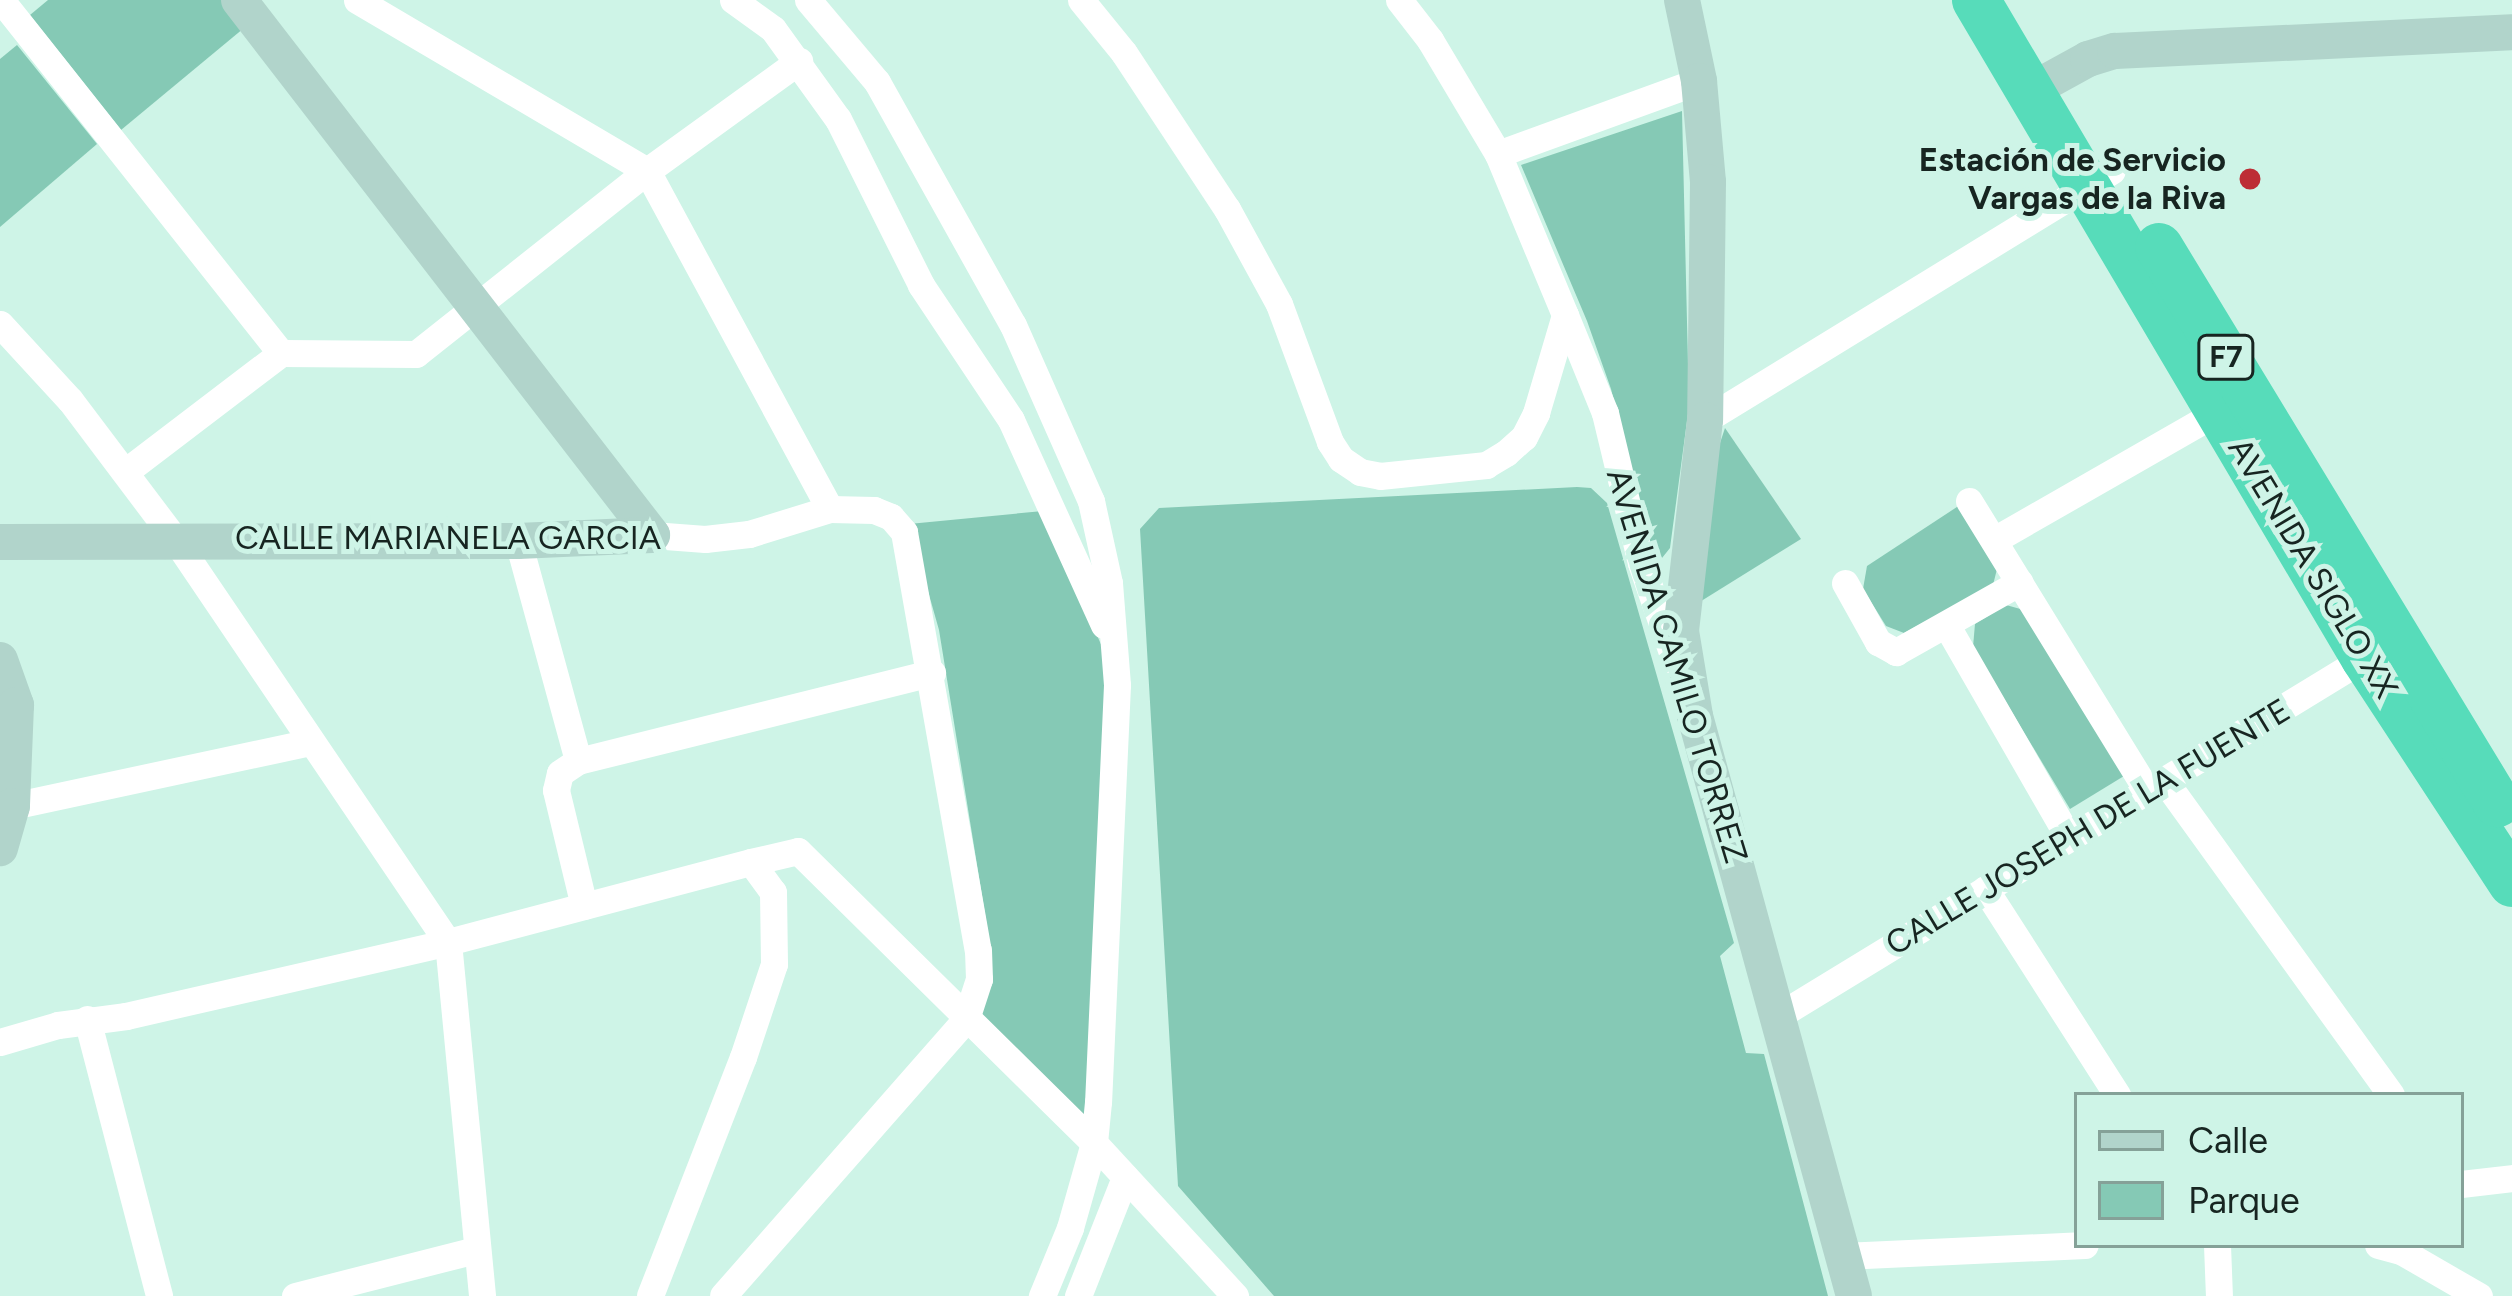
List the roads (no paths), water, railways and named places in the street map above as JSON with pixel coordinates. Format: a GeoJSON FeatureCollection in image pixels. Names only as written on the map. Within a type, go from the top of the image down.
{"type":"FeatureCollection","features":[{"type":"Feature","properties":{"kind":"highway","name":"AVENIDA SIGLO XX"},"geometry":{"type":"LineString","coordinates":[[1976,0],[2041,84],[2099,179],[2382,648],[2512,883]]}},
{"type":"Feature","properties":{"kind":"highway","name":"AVENIDA SIGLO XX"},"geometry":{"type":"LineString","coordinates":[[2014,0],[2041,84]]}},
{"type":"Feature","properties":{"kind":"highway","name":"AVENIDA SIGLO XX"},"geometry":{"type":"LineString","coordinates":[[2099,179],[2219,411],[2382,648],[2512,825]]}},
{"type":"Feature","properties":{"kind":"street"},"geometry":{"type":"LineString","coordinates":[[1,0],[281,353]]}},
{"type":"Feature","properties":{"kind":"street"},"geometry":{"type":"LineString","coordinates":[[239,0],[652,535]]}},
{"type":"Feature","properties":{"kind":"street"},"geometry":{"type":"LineString","coordinates":[[357,0],[646,171],[830,508]]}},
{"type":"Feature","properties":{"kind":"street"},"geometry":{"type":"LineString","coordinates":[[733,0],[773,29],[838,119],[921,285],[1011,420],[1112,648]]}},
{"type":"Feature","properties":{"kind":"street"},"geometry":{"type":"LineString","coordinates":[[808,0],[877,82],[1013,325],[1091,500],[1109,583],[1117,685],[1094,1143],[1070,1228],[1042,1296]]}},
{"type":"Feature","properties":{"kind":"street"},"geometry":{"type":"LineString","coordinates":[[1081,0],[1137,71],[1227,209],[1279,304],[1330,442],[1341,459],[1360,472],[1379,476],[1486,465],[1507,453],[1524,437],[1536,413],[1565,315]]}},
{"type":"Feature","properties":{"kind":"street","name":"AVENIDA CAMILO TORREZ"},"geometry":{"type":"LineString","coordinates":[[1399,0],[1430,40],[1498,154],[1605,413],[1641,563],[1695,716],[1854,1296]]}},
{"type":"Feature","properties":{"kind":"street"},"geometry":{"type":"LineString","coordinates":[[1682,0],[1699,81],[1708,182],[1705,420],[1681,631],[1695,716]]}},
{"type":"Feature","properties":{"kind":"street"},"geometry":{"type":"LineString","coordinates":[[2041,84],[2115,51],[2512,32]]}},
{"type":"Feature","properties":{"kind":"street"},"geometry":{"type":"LineString","coordinates":[[125,472],[281,353],[416,354],[646,171],[799,61]]}},
{"type":"Feature","properties":{"kind":"street"},"geometry":{"type":"LineString","coordinates":[[1498,154],[1699,81]]}},
{"type":"Feature","properties":{"kind":"street"},"geometry":{"type":"LineString","coordinates":[[1705,420],[2099,179]]}},
{"type":"Feature","properties":{"kind":"street"},"geometry":{"type":"LineString","coordinates":[[0,324],[70,400],[174,538],[448,942],[482,1296]]}},
{"type":"Feature","properties":{"kind":"street"},"geometry":{"type":"LineString","coordinates":[[1994,540],[2219,411]]}},
{"type":"Feature","properties":{"kind":"street"},"geometry":{"type":"LineString","coordinates":[[1969,501],[2156,785],[2389,1092]]}},
{"type":"Feature","properties":{"kind":"street","name":"CALLE MARIANELA GARCIA"},"geometry":{"type":"LineString","coordinates":[[0,542],[174,538],[518,541],[652,535],[705,539],[749,534],[830,508],[874,510],[891,517],[904,532],[932,673]]}},
{"type":"Feature","properties":{"kind":"street"},"geometry":{"type":"LineString","coordinates":[[518,541],[578,761]]}},
{"type":"Feature","properties":{"kind":"street"},"geometry":{"type":"LineString","coordinates":[[1845,583],[1886,649],[1908,649],[2020,582]]}},
{"type":"Feature","properties":{"kind":"street"},"geometry":{"type":"LineString","coordinates":[[1947,626],[2069,838]]}},
{"type":"Feature","properties":{"kind":"street","name":"CALLE JOSEPH DE LA FUENTE"},"geometry":{"type":"LineString","coordinates":[[1778,1016],[2382,648]]}},
{"type":"Feature","properties":{"kind":"street"},"geometry":{"type":"LineString","coordinates":[[0,660],[16,705],[7,764],[12,806],[0,848]]}},
{"type":"Feature","properties":{"kind":"street"},"geometry":{"type":"LineString","coordinates":[[584,906],[556,790],[560,772],[578,761],[932,673],[978,950],[979,979],[966,1019],[723,1296]]}},
{"type":"Feature","properties":{"kind":"street"},"geometry":{"type":"LineString","coordinates":[[12,806],[311,742]]}},
{"type":"Feature","properties":{"kind":"street"},"geometry":{"type":"LineString","coordinates":[[0,1042],[448,942],[797,851],[1094,1143],[1234,1296]]}},
{"type":"Feature","properties":{"kind":"street"},"geometry":{"type":"LineString","coordinates":[[650,1296],[743,1058],[774,964],[773,892],[751,862]]}},
{"type":"Feature","properties":{"kind":"street"},"geometry":{"type":"LineString","coordinates":[[1985,889],[2114,1092]]}},
{"type":"Feature","properties":{"kind":"street"},"geometry":{"type":"LineString","coordinates":[[87,1019],[159,1296]]}},
{"type":"Feature","properties":{"kind":"street"},"geometry":{"type":"LineString","coordinates":[[1078,1296],[1125,1177]]}},
{"type":"Feature","properties":{"kind":"street"},"geometry":{"type":"LineString","coordinates":[[2464,1184],[2512,1178]]}},
{"type":"Feature","properties":{"kind":"street"},"geometry":{"type":"LineString","coordinates":[[1843,1256],[2074,1246]]}},
{"type":"Feature","properties":{"kind":"street"},"geometry":{"type":"LineString","coordinates":[[2217,1248],[2219,1296]]}},
{"type":"Feature","properties":{"kind":"street"},"geometry":{"type":"LineString","coordinates":[[2396,1248],[2479,1296]]}},
{"type":"Feature","properties":{"kind":"street"},"geometry":{"type":"LineString","coordinates":[[296,1296],[475,1250]]}},
{"type":"Feature","properties":{"kind":"place","name":"Estación de Servicio Vargas de la Riva"},"geometry":{"type":"Point","coordinates":[2250,179]}}]}
